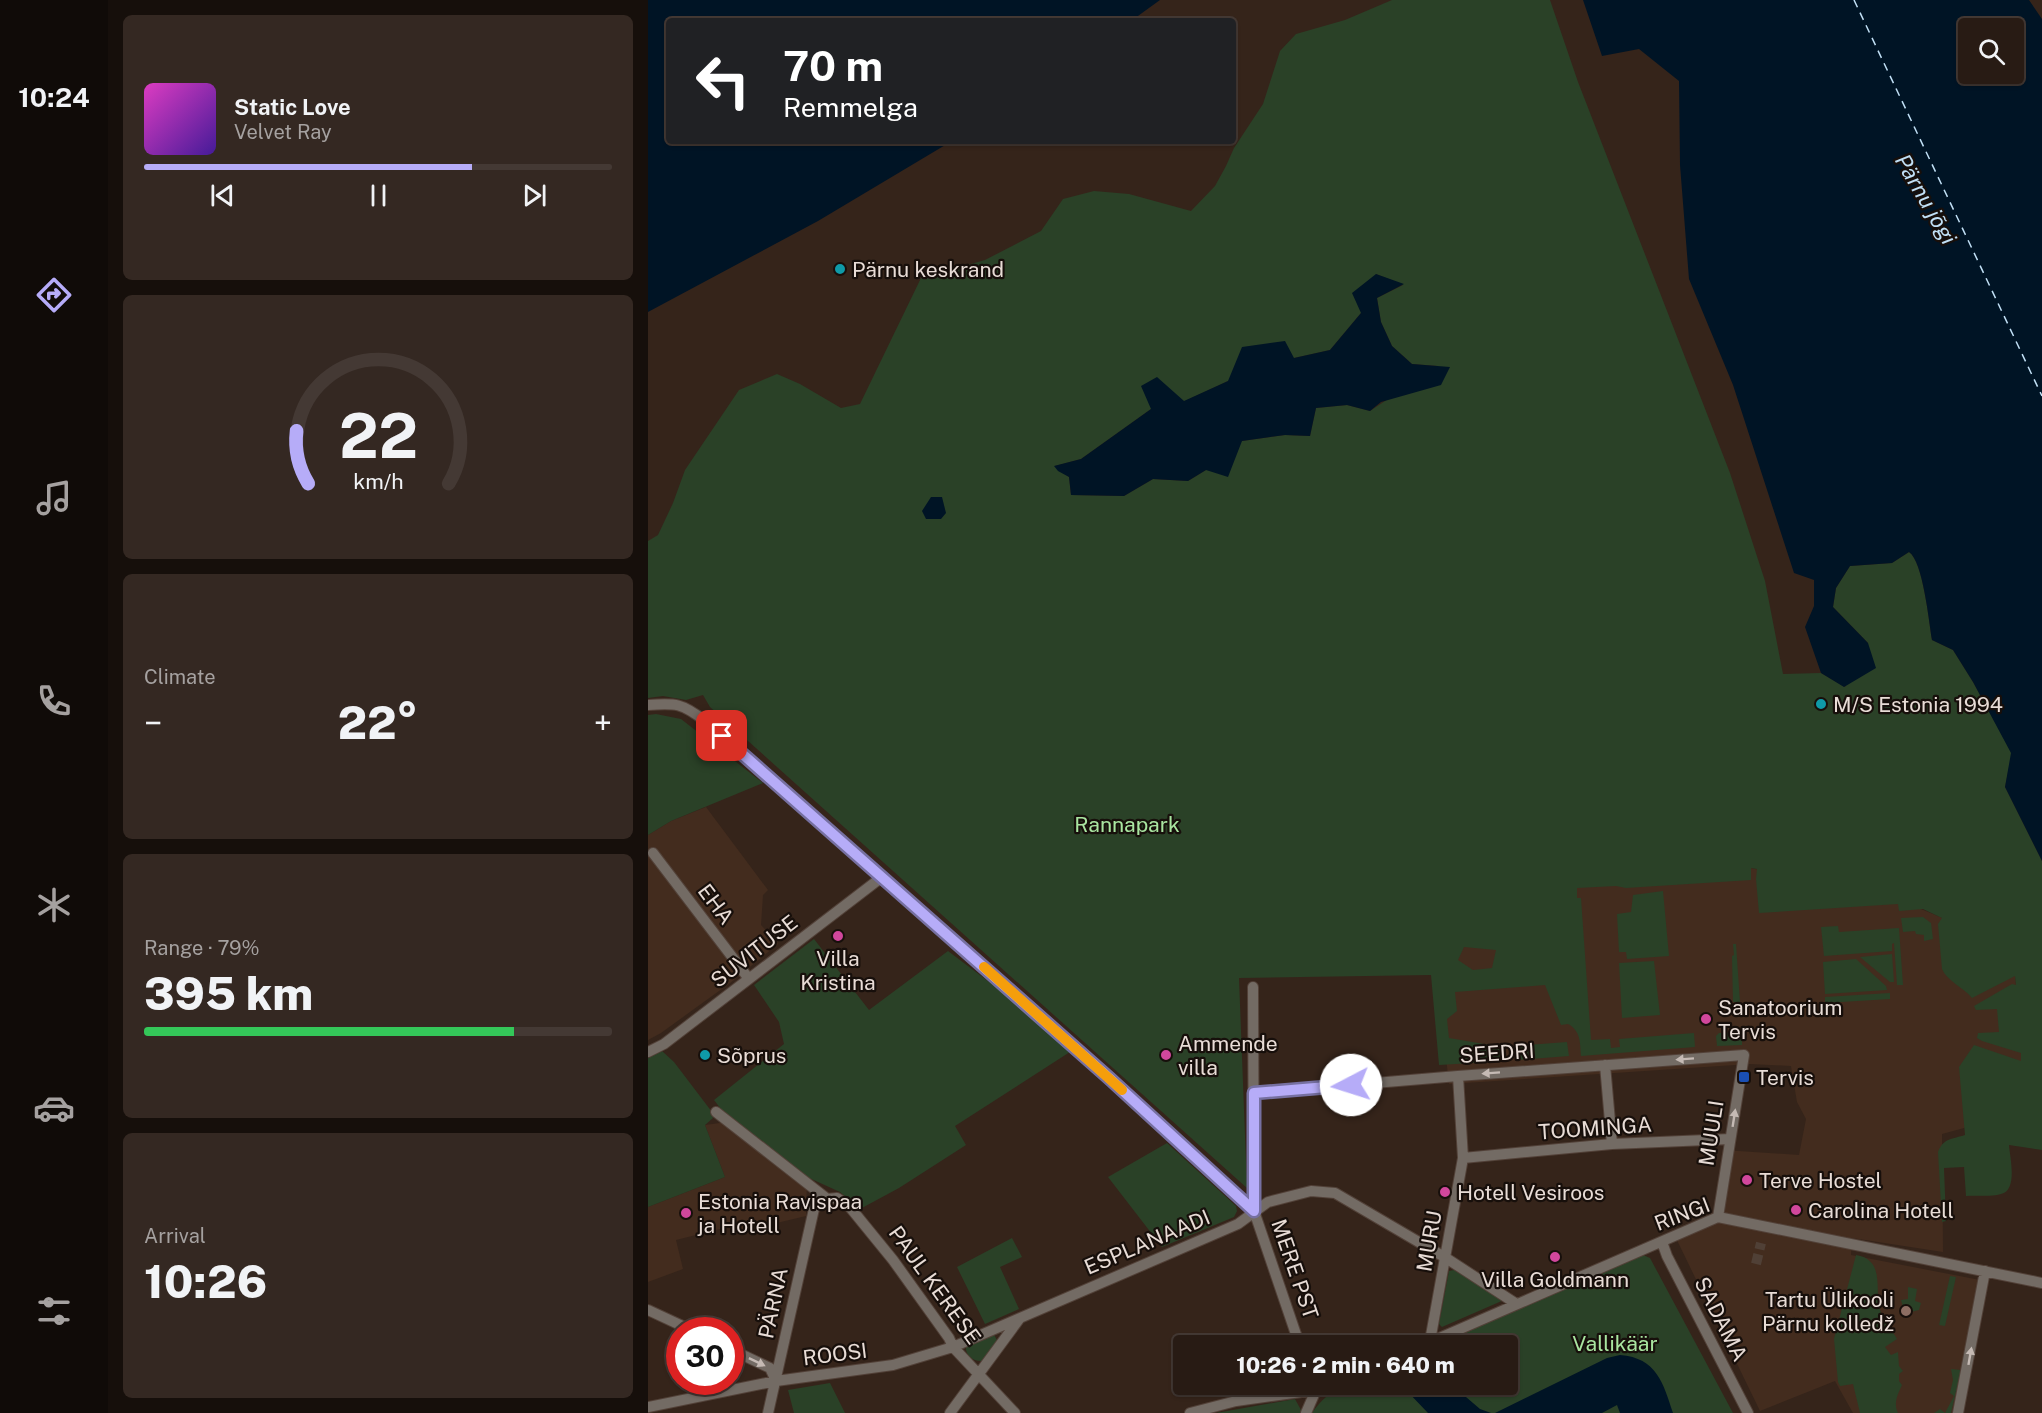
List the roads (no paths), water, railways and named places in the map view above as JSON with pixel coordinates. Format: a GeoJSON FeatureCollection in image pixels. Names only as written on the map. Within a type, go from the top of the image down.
{"type":"FeatureCollection","features":[{"type":"Feature","properties":{"kind":"street","name":"MERE PST"},"geometry":{"type":"LineString","coordinates":[[648,705],[675,704],[690,709],[705,721],[1109,1078],[1254,1211],[1296,1335]]}},
{"type":"Feature","properties":{"kind":"street","name":"EHA"},"geometry":{"type":"LineString","coordinates":[[653,853],[749,979]]}},
{"type":"Feature","properties":{"kind":"street","name":"SUVITUSE"},"geometry":{"type":"LineString","coordinates":[[648,1052],[664,1044],[882,877]]}},
{"type":"Feature","properties":{"kind":"street"},"geometry":{"type":"LineString","coordinates":[[1253,987],[1254,1211]]}},
{"type":"Feature","properties":{"kind":"street","name":"SEEDRI"},"geometry":{"type":"LineString","coordinates":[[1254,1093],[1744,1055]]}},
{"type":"Feature","properties":{"kind":"street","name":"MUULI"},"geometry":{"type":"LineString","coordinates":[[1718,1217],[1744,1055]]}},
{"type":"Feature","properties":{"kind":"street"},"geometry":{"type":"LineString","coordinates":[[1605,1065],[1611,1144]]}},
{"type":"Feature","properties":{"kind":"street","name":"MURU"},"geometry":{"type":"LineString","coordinates":[[1428,1335],[1446,1258],[1464,1158],[1458,1076]]}},
{"type":"Feature","properties":{"kind":"street","name":"PAUL KERESE"},"geometry":{"type":"LineString","coordinates":[[716,1112],[821,1199],[837,1198],[844,1202],[865,1224],[899,1268],[950,1339],[953,1347],[1016,1413]]}},
{"type":"Feature","properties":{"kind":"street","name":"TOOMINGA"},"geometry":{"type":"LineString","coordinates":[[1464,1158],[1611,1144],[1730,1139]]}},
{"type":"Feature","properties":{"kind":"street","name":"ESPLANAADI"},"geometry":{"type":"LineString","coordinates":[[950,1413],[1020,1318],[1238,1224],[1268,1202],[1311,1191],[1335,1193],[1446,1258],[1515,1303]]}},
{"type":"Feature","properties":{"kind":"street","name":"PÄRNA"},"geometry":{"type":"LineString","coordinates":[[768,1413],[821,1199]]}},
{"type":"Feature","properties":{"kind":"street","name":"RINGI"},"geometry":{"type":"LineString","coordinates":[[1444,1335],[1718,1217],[2042,1283]]}},
{"type":"Feature","properties":{"kind":"street","name":"SADAMA"},"geometry":{"type":"LineString","coordinates":[[1662,1242],[1667,1256],[1748,1413]]}},
{"type":"Feature","properties":{"kind":"street"},"geometry":{"type":"LineString","coordinates":[[1958,1413],[1985,1271]]}},
{"type":"Feature","properties":{"kind":"street"},"geometry":{"type":"LineString","coordinates":[[648,1310],[666,1318]]}},
{"type":"Feature","properties":{"kind":"street","name":"ROOSI"},"geometry":{"type":"LineString","coordinates":[[648,1407],[776,1381],[893,1365],[953,1347],[1020,1318]]}},
{"type":"Feature","properties":{"kind":"street"},"geometry":{"type":"LineString","coordinates":[[744,1356],[770,1368],[776,1381]]}},
{"type":"Feature","properties":{"kind":"street"},"geometry":{"type":"LineString","coordinates":[[1190,1413],[1270,1395]]}},
{"type":"Feature","properties":{"kind":"street"},"geometry":{"type":"LineString","coordinates":[[1306,1413],[1312,1395]]}},
{"type":"Feature","properties":{"kind":"water"},"geometry":{"type":"Polygon","coordinates":[[[648,0],[1160,0],[1135,18],[666,18],[666,144],[947,144],[818,221],[648,312],[648,0]]]}},
{"type":"Feature","properties":{"kind":"water","name":"Pärnu jõgi"},"geometry":{"type":"Polygon","coordinates":[[[1583,0],[2029,0],[2042,19],[2042,861],[2005,787],[2011,753],[1953,650],[1932,640],[1922,579],[1914,558],[1909,552],[1892,563],[1850,566],[1836,588],[1833,607],[1868,643],[1876,668],[1844,687],[1821,673],[1805,627],[1814,606],[1814,580],[1794,573],[1733,385],[1689,279],[1680,165],[1679,81],[1639,49],[1602,56],[1583,0]]]}},
{"type":"Feature","properties":{"kind":"water"},"geometry":{"type":"Polygon","coordinates":[[[1376,274],[1404,284],[1377,298],[1381,322],[1392,346],[1412,364],[1450,367],[1441,385],[1381,402],[1370,411],[1347,405],[1316,408],[1310,436],[1285,435],[1242,441],[1228,477],[1206,470],[1188,481],[1153,479],[1124,496],[1071,495],[1069,477],[1054,466],[1081,459],[1151,409],[1141,386],[1157,377],[1184,401],[1228,381],[1242,347],[1285,341],[1294,358],[1330,350],[1361,313],[1352,293],[1376,274]]]}},
{"type":"Feature","properties":{"kind":"water"},"geometry":{"type":"Polygon","coordinates":[[[931,497],[942,497],[946,513],[941,519],[926,519],[922,511],[931,497]]]}},
{"type":"Feature","properties":{"kind":"water"},"geometry":{"type":"Polygon","coordinates":[[[1620,1355],[1642,1361],[1657,1374],[1673,1413],[1620,1413],[1617,1405],[1602,1413],[1495,1413],[1607,1358],[1620,1355]]]}},
{"type":"Feature","properties":{"kind":"water"},"geometry":{"type":"Polygon","coordinates":[[[1411,1395],[1464,1395],[1480,1409],[1491,1413],[1428,1413],[1411,1395]]]}},
{"type":"Feature","properties":{"kind":"tunnel"},"geometry":{"type":"LineString","coordinates":[[1756,1264],[1761,1243]]}},
{"type":"Feature","properties":{"kind":"place","name":"Pärnu keskrand"},"geometry":{"type":"Point","coordinates":[840,269]}},
{"type":"Feature","properties":{"kind":"place","name":"M/S Estonia 1994"},"geometry":{"type":"Point","coordinates":[1821,704]}},
{"type":"Feature","properties":{"kind":"place","name":"Villa Kristina"},"geometry":{"type":"Point","coordinates":[838,936]}},
{"type":"Feature","properties":{"kind":"place","name":"Sanatoorium Tervis"},"geometry":{"type":"Point","coordinates":[1706,1019]}},
{"type":"Feature","properties":{"kind":"place","name":"Sõprus"},"geometry":{"type":"Point","coordinates":[705,1055]}},
{"type":"Feature","properties":{"kind":"place","name":"Ammende villa"},"geometry":{"type":"Point","coordinates":[1166,1055]}},
{"type":"Feature","properties":{"kind":"place","name":"Tervis"},"geometry":{"type":"Point","coordinates":[1744,1077]}},
{"type":"Feature","properties":{"kind":"place","name":"Terve Hostel"},"geometry":{"type":"Point","coordinates":[1747,1180]}},
{"type":"Feature","properties":{"kind":"place","name":"Hotell Vesiroos"},"geometry":{"type":"Point","coordinates":[1445,1192]}},
{"type":"Feature","properties":{"kind":"place","name":"Carolina Hotell"},"geometry":{"type":"Point","coordinates":[1796,1210]}},
{"type":"Feature","properties":{"kind":"place","name":"Estonia Ravispaa ja Hotell"},"geometry":{"type":"Point","coordinates":[686,1213]}},
{"type":"Feature","properties":{"kind":"place","name":"Villa Goldmann"},"geometry":{"type":"Point","coordinates":[1555,1257]}},
{"type":"Feature","properties":{"kind":"place","name":"Tartu Ülikooli Pärnu kolledž"},"geometry":{"type":"Point","coordinates":[1906,1311]}},
{"type":"Feature","properties":{"kind":"park label","name":"Rannapark"},"geometry":{"type":"Point","coordinates":[1127,824]}},
{"type":"Feature","properties":{"kind":"park label","name":"Vallikäär"},"geometry":{"type":"Point","coordinates":[1615,1343]}}]}
